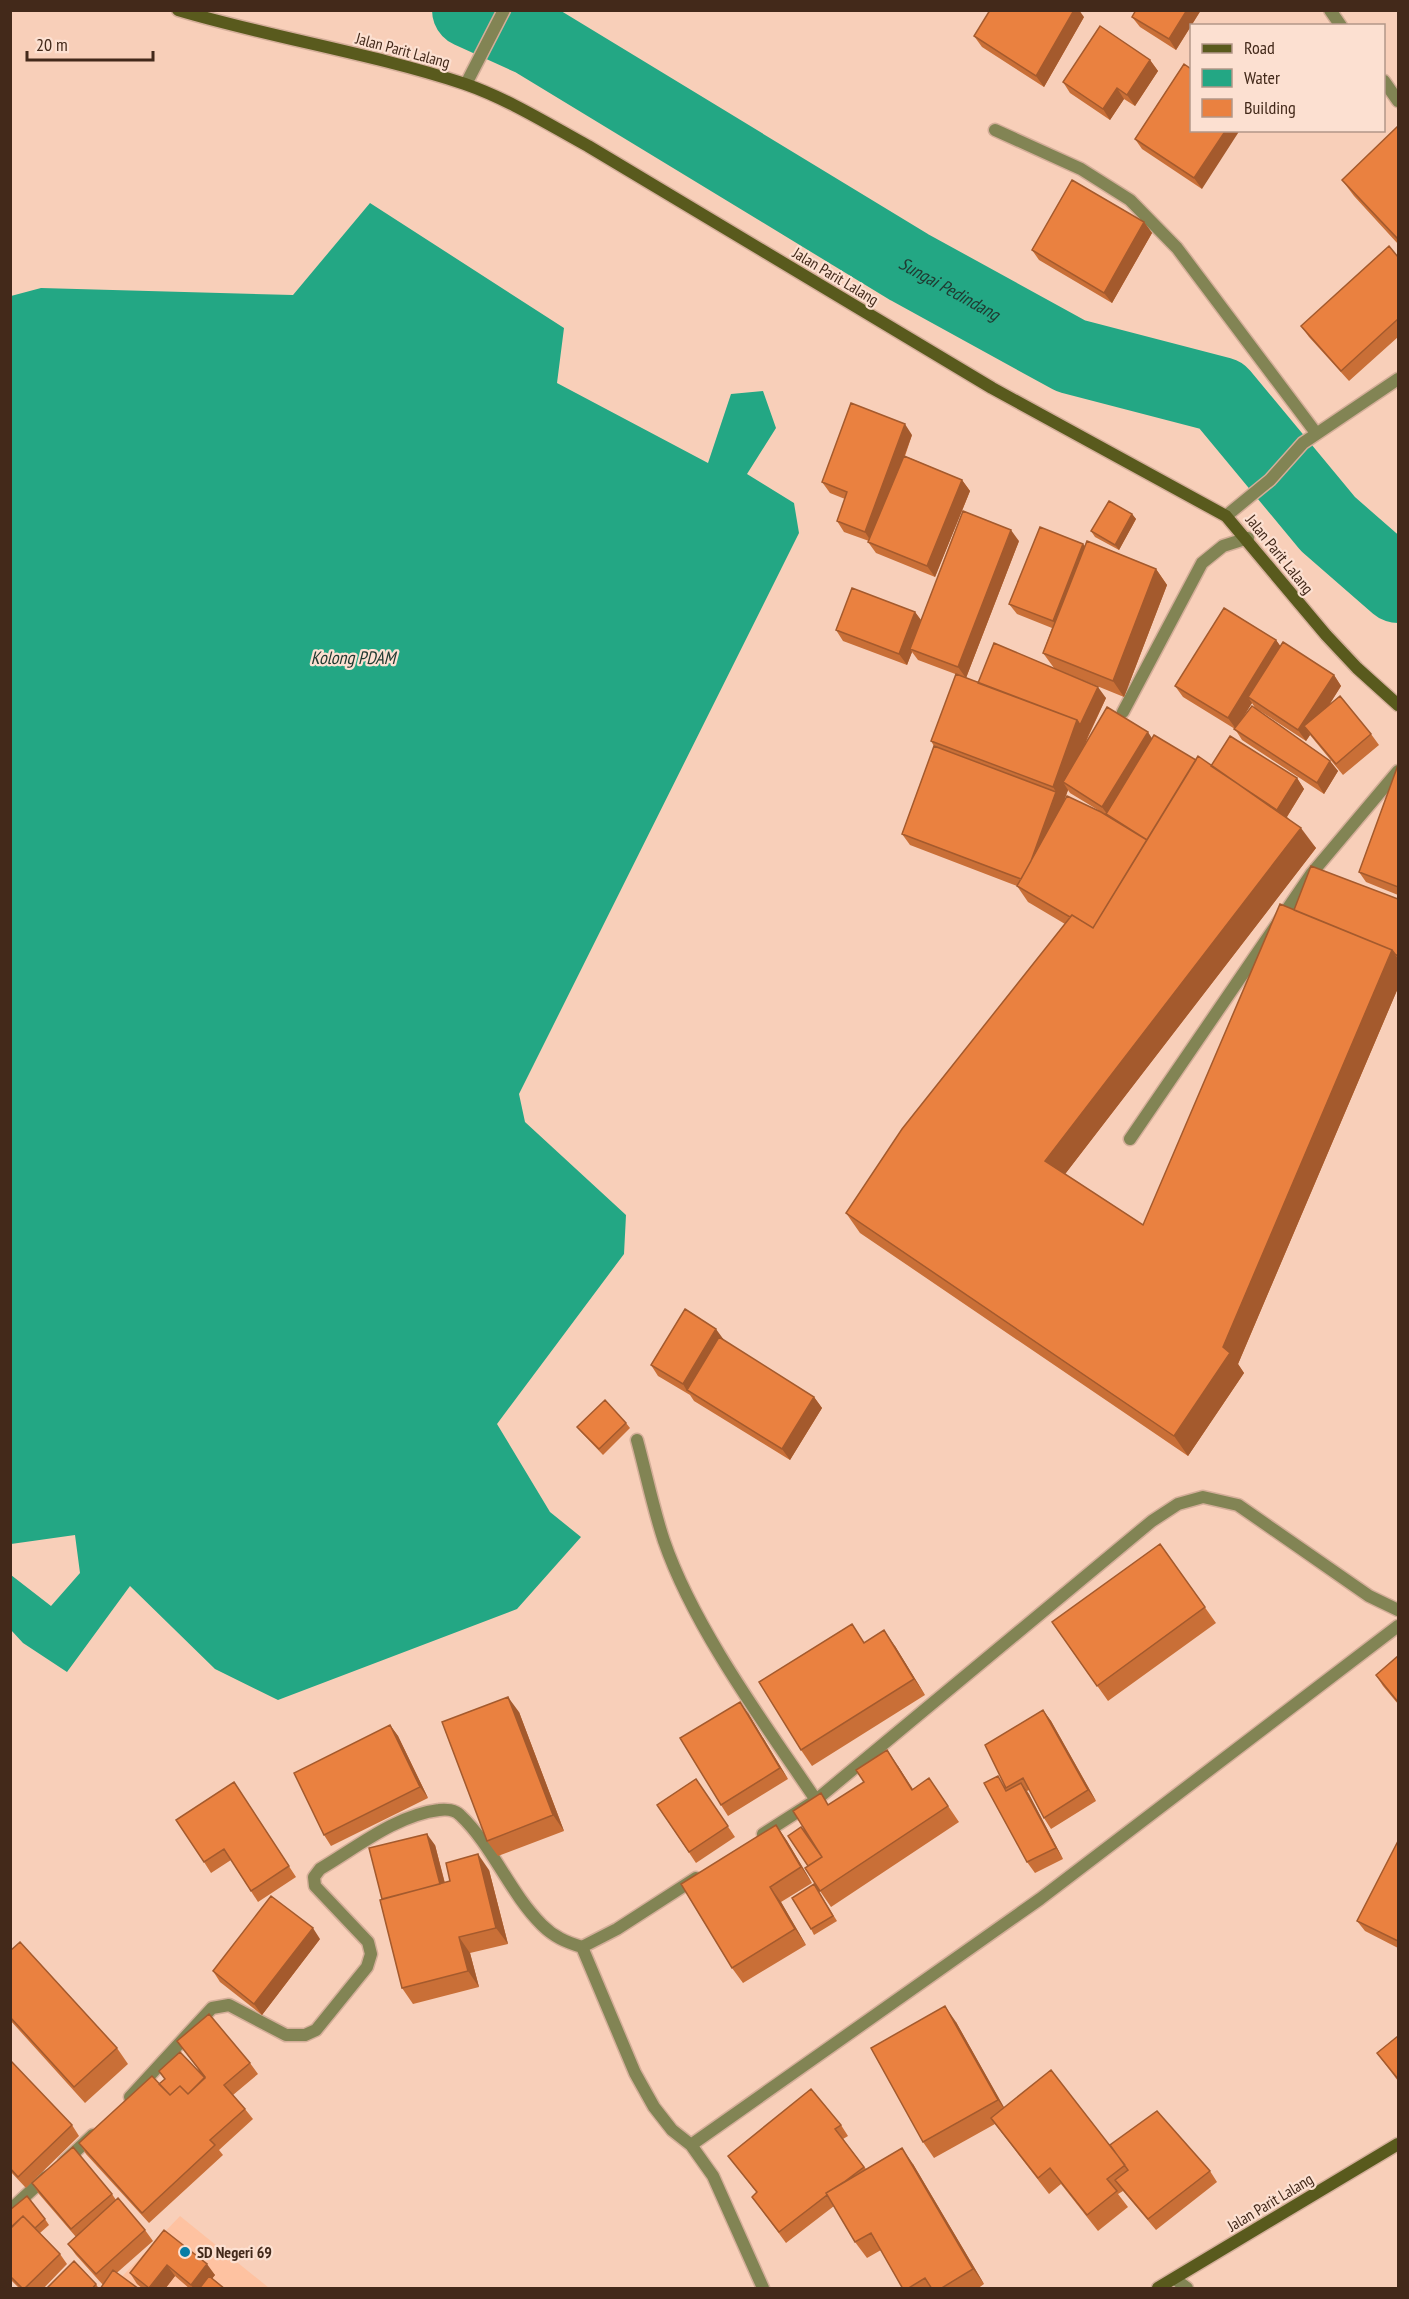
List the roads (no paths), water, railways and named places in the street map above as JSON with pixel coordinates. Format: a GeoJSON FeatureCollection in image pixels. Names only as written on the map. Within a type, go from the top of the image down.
{"type":"FeatureCollection","features":[{"type":"Feature","properties":{"kind":"street","name":"Jalan Parit Lalang"},"geometry":{"type":"LineString","coordinates":[[178,10],[301,39],[466,84],[522,109],[588,146],[992,388],[1226,516],[1248,538],[1326,635],[1357,668],[1398,705]]}},
{"type":"Feature","properties":{"kind":"street"},"geometry":{"type":"LineString","coordinates":[[466,84],[504,10]]}},
{"type":"Feature","properties":{"kind":"street"},"geometry":{"type":"LineString","coordinates":[[1330,10],[1340,24]]}},
{"type":"Feature","properties":{"kind":"street"},"geometry":{"type":"LineString","coordinates":[[1385,84],[1398,101]]}},
{"type":"Feature","properties":{"kind":"street"},"geometry":{"type":"LineString","coordinates":[[995,130],[1081,168],[1130,200],[1177,248],[1316,433]]}},
{"type":"Feature","properties":{"kind":"street"},"geometry":{"type":"LineString","coordinates":[[1226,516],[1269,480],[1303,443],[1398,379]]}},
{"type":"Feature","properties":{"kind":"street"},"geometry":{"type":"LineString","coordinates":[[1123,712],[1202,563],[1223,546],[1248,538]]}},
{"type":"Feature","properties":{"kind":"street"},"geometry":{"type":"LineString","coordinates":[[1130,1139],[1312,873],[1398,771]]}},
{"type":"Feature","properties":{"kind":"street"},"geometry":{"type":"LineString","coordinates":[[637,1440],[664,1541],[686,1593],[762,1719],[816,1800]]}},
{"type":"Feature","properties":{"kind":"street"},"geometry":{"type":"LineString","coordinates":[[756,1839],[816,1800],[1152,1521],[1178,1504],[1203,1497],[1238,1505],[1369,1596],[1398,1610]]}},
{"type":"Feature","properties":{"kind":"street"},"geometry":{"type":"LineString","coordinates":[[691,2145],[1040,1899],[1398,1626]]}},
{"type":"Feature","properties":{"kind":"street"},"geometry":{"type":"LineString","coordinates":[[122,2107],[212,2008],[229,2005],[286,2035],[305,2035],[316,2030],[328,2019],[367,1967],[371,1954],[368,1942],[315,1886],[314,1877],[321,1869],[404,1819],[439,1810],[452,1810],[459,1814],[486,1847],[513,1892],[543,1926],[560,1940],[582,1947],[617,1929],[706,1871]]}},
{"type":"Feature","properties":{"kind":"street"},"geometry":{"type":"LineString","coordinates":[[582,1947],[635,2073],[654,2107],[672,2130],[691,2145],[713,2176],[763,2289]]}},
{"type":"Feature","properties":{"kind":"street"},"geometry":{"type":"LineString","coordinates":[[10,2210],[107,2123]]}},
{"type":"Feature","properties":{"kind":"street","name":"Jalan Parit Lalang"},"geometry":{"type":"LineString","coordinates":[[1158,2289],[1398,2144]]}},
{"type":"Feature","properties":{"kind":"street"},"geometry":{"type":"LineString","coordinates":[[1175,2279],[1187,2289]]}},
{"type":"Feature","properties":{"kind":"water","name":"Kolong PDAM"},"geometry":{"type":"Polygon","coordinates":[[[370,203],[564,328],[557,383],[708,463],[731,394],[763,391],[776,428],[747,474],[794,503],[799,533],[519,1094],[525,1122],[626,1215],[624,1254],[497,1424],[550,1512],[581,1537],[517,1609],[278,1700],[215,1669],[130,1586],[67,1672],[23,1643],[11,1630],[11,1575],[51,1606],[80,1573],[75,1535],[11,1544],[11,296],[41,288],[293,295],[370,203]]]}},
{"type":"Feature","properties":{"kind":"waterway","name":"Sungai Pedindang"},"geometry":{"type":"LineString","coordinates":[[470,10],[534,39],[909,267],[1071,356],[1221,395],[1328,524],[1398,585]]}},
{"type":"Feature","properties":{"kind":"place","name":"SD Negeri 69"},"geometry":{"type":"Point","coordinates":[185,2252]}}]}
